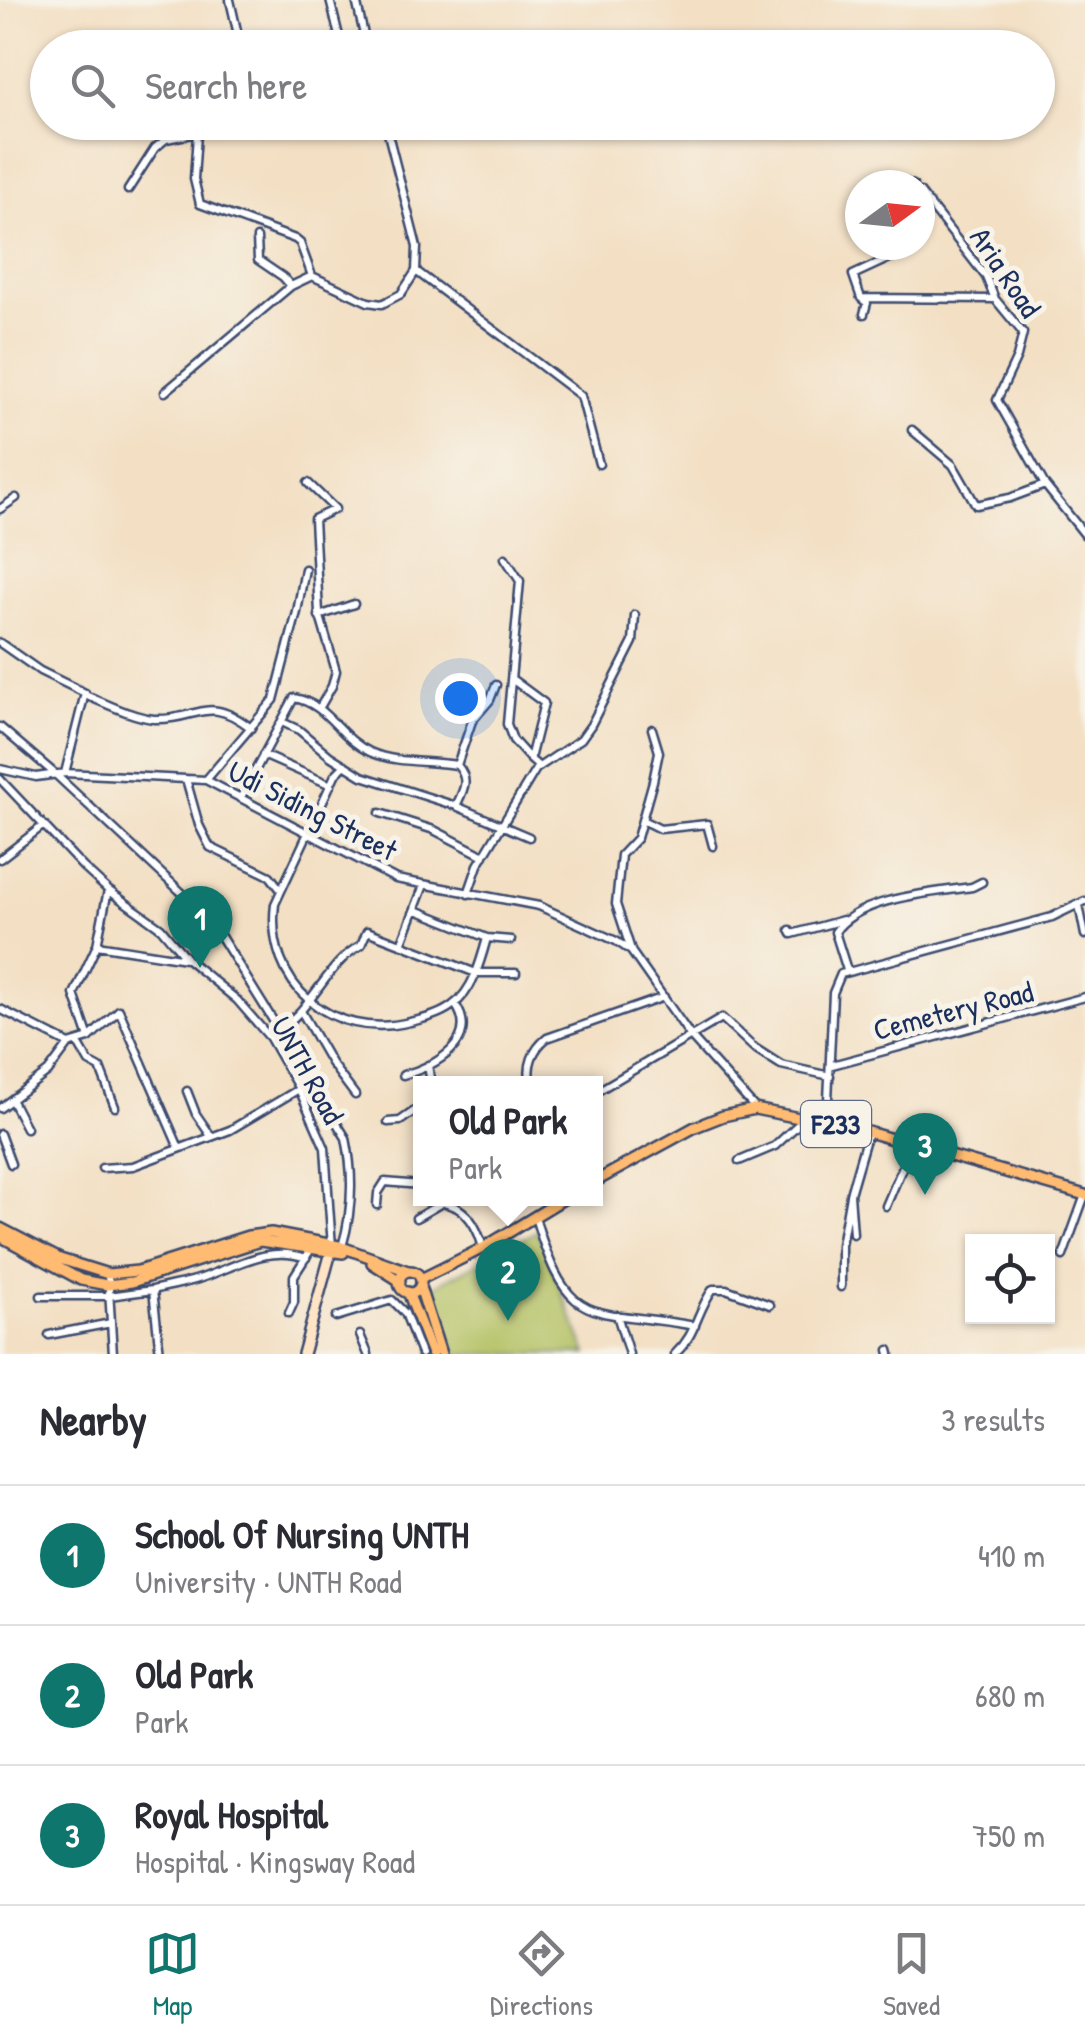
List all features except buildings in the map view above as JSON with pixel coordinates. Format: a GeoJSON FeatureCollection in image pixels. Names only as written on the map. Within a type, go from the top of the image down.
{"type":"FeatureCollection","features":[{"type":"Feature","properties":{"kind":"main road","name":"F233"},"geometry":{"type":"LineString","coordinates":[[603,1177],[695,1128],[755,1109],[868,1132],[1085,1195]]}},
{"type":"Feature","properties":{"kind":"main road"},"geometry":{"type":"LineString","coordinates":[[400,1281],[436,1270],[483,1248],[552,1206]]}},
{"type":"Feature","properties":{"kind":"main road"},"geometry":{"type":"LineString","coordinates":[[0,1228],[108,1285]]}},
{"type":"Feature","properties":{"kind":"main road"},"geometry":{"type":"LineString","coordinates":[[0,1236],[81,1280],[108,1285],[260,1241],[335,1248],[416,1277]]}},
{"type":"Feature","properties":{"kind":"main road"},"geometry":{"type":"LineString","coordinates":[[335,1248],[370,1262],[400,1281],[432,1354]]}},
{"type":"Feature","properties":{"kind":"main road"},"geometry":{"type":"LineString","coordinates":[[408,1292],[416,1277]]}},
{"type":"Feature","properties":{"kind":"main road"},"geometry":{"type":"LineString","coordinates":[[416,1277],[441,1354]]}},
{"type":"Feature","properties":{"kind":"street"},"geometry":{"type":"LineString","coordinates":[[230,0],[237,30]]}},
{"type":"Feature","properties":{"kind":"street"},"geometry":{"type":"LineString","coordinates":[[330,0],[338,30]]}},
{"type":"Feature","properties":{"kind":"street"},"geometry":{"type":"LineString","coordinates":[[356,0],[363,30]]}},
{"type":"Feature","properties":{"kind":"street"},"geometry":{"type":"LineString","coordinates":[[128,190],[161,142],[170,140]]}},
{"type":"Feature","properties":{"kind":"street"},"geometry":{"type":"LineString","coordinates":[[197,140],[194,179],[200,204],[295,239],[312,276],[368,302],[382,304],[400,294],[416,271],[416,248],[389,140]]}},
{"type":"Feature","properties":{"kind":"street","name":"Aria Road"},"geometry":{"type":"LineString","coordinates":[[935,211],[986,277],[995,299],[1023,337],[1018,358],[997,400],[1045,485],[1085,535]]}},
{"type":"Feature","properties":{"kind":"street"},"geometry":{"type":"LineString","coordinates":[[256,238],[258,260],[291,286]]}},
{"type":"Feature","properties":{"kind":"street"},"geometry":{"type":"LineString","coordinates":[[864,314],[867,303],[860,298],[853,275],[885,260]]}},
{"type":"Feature","properties":{"kind":"street"},"geometry":{"type":"LineString","coordinates":[[416,271],[581,396],[599,464]]}},
{"type":"Feature","properties":{"kind":"street"},"geometry":{"type":"LineString","coordinates":[[166,392],[291,286],[312,276]]}},
{"type":"Feature","properties":{"kind":"street"},"geometry":{"type":"LineString","coordinates":[[860,298],[995,299]]}},
{"type":"Feature","properties":{"kind":"street"},"geometry":{"type":"LineString","coordinates":[[912,430],[953,466],[976,505],[1045,485]]}},
{"type":"Feature","properties":{"kind":"street"},"geometry":{"type":"LineString","coordinates":[[308,484],[335,510],[314,520],[319,616],[336,671],[320,707]]}},
{"type":"Feature","properties":{"kind":"street"},"geometry":{"type":"LineString","coordinates":[[0,509],[16,498]]}},
{"type":"Feature","properties":{"kind":"street"},"geometry":{"type":"LineString","coordinates":[[506,558],[520,581],[508,731],[538,766]]}},
{"type":"Feature","properties":{"kind":"street"},"geometry":{"type":"LineString","coordinates":[[206,780],[274,700],[298,612],[305,569]]}},
{"type":"Feature","properties":{"kind":"street"},"geometry":{"type":"LineString","coordinates":[[319,616],[354,604]]}},
{"type":"Feature","properties":{"kind":"street"},"geometry":{"type":"LineString","coordinates":[[468,894],[484,856],[538,766],[582,739],[591,725],[634,642],[634,614]]}},
{"type":"Feature","properties":{"kind":"street"},"geometry":{"type":"LineString","coordinates":[[0,643],[18,658],[85,696],[155,719],[212,709],[232,713],[252,728]]}},
{"type":"Feature","properties":{"kind":"street"},"geometry":{"type":"LineString","coordinates":[[513,680],[544,703],[530,759]]}},
{"type":"Feature","properties":{"kind":"street"},"geometry":{"type":"LineString","coordinates":[[457,765],[472,721],[490,700],[496,685]]}},
{"type":"Feature","properties":{"kind":"street"},"geometry":{"type":"LineString","coordinates":[[65,773],[85,696]]}},
{"type":"Feature","properties":{"kind":"street"},"geometry":{"type":"LineString","coordinates":[[241,797],[296,697],[320,707],[340,732],[370,752],[400,760],[457,765],[466,775],[466,782],[456,806]]}},
{"type":"Feature","properties":{"kind":"street"},"geometry":{"type":"LineString","coordinates":[[274,700],[290,708]]}},
{"type":"Feature","properties":{"kind":"street"},"geometry":{"type":"LineString","coordinates":[[282,722],[362,776],[456,806],[530,837]]}},
{"type":"Feature","properties":{"kind":"street"},"geometry":{"type":"LineString","coordinates":[[0,728],[54,773],[210,919],[346,1138],[352,1167],[352,1198],[303,1354]]}},
{"type":"Feature","properties":{"kind":"street"},"geometry":{"type":"LineString","coordinates":[[632,952],[616,904],[621,854],[637,838],[644,821],[658,752],[652,729]]}},
{"type":"Feature","properties":{"kind":"street"},"geometry":{"type":"LineString","coordinates":[[263,754],[331,785]]}},
{"type":"Feature","properties":{"kind":"street"},"geometry":{"type":"LineString","coordinates":[[346,766],[335,775],[275,904],[274,936],[287,970],[310,1002],[343,1022],[375,1027],[414,1021],[455,1004],[476,973],[487,938]]}},
{"type":"Feature","properties":{"kind":"street","name":"Udi Siding Street"},"geometry":{"type":"LineString","coordinates":[[0,769],[36,778],[65,773],[206,780],[396,879],[540,906],[632,952],[692,1038],[755,1109]]}},
{"type":"Feature","properties":{"kind":"street","name":"UNTH Road"},"geometry":{"type":"LineString","coordinates":[[0,779],[108,890],[161,928],[187,960],[256,1020],[299,1089],[325,1148],[335,1248]]}},
{"type":"Feature","properties":{"kind":"street"},"geometry":{"type":"LineString","coordinates":[[186,779],[199,826],[210,847],[270,876],[280,890]]}},
{"type":"Feature","properties":{"kind":"street"},"geometry":{"type":"LineString","coordinates":[[380,813],[434,830],[484,856]]}},
{"type":"Feature","properties":{"kind":"street"},"geometry":{"type":"LineString","coordinates":[[644,821],[660,829],[707,824],[713,846]]}},
{"type":"Feature","properties":{"kind":"street"},"geometry":{"type":"LineString","coordinates":[[0,860],[44,825]]}},
{"type":"Feature","properties":{"kind":"street"},"geometry":{"type":"LineString","coordinates":[[790,930],[792,934],[844,920],[899,898],[972,888],[982,882]]}},
{"type":"Feature","properties":{"kind":"street"},"geometry":{"type":"LineString","coordinates":[[402,942],[424,885]]}},
{"type":"Feature","properties":{"kind":"street"},"geometry":{"type":"LineString","coordinates":[[89,1038],[74,994],[96,945],[108,890]]}},
{"type":"Feature","properties":{"kind":"street"},"geometry":{"type":"LineString","coordinates":[[827,1122],[833,993],[838,978],[847,970],[1052,917],[1082,903],[1085,935]]}},
{"type":"Feature","properties":{"kind":"street"},"geometry":{"type":"LineString","coordinates":[[416,910],[487,938],[511,940]]}},
{"type":"Feature","properties":{"kind":"street"},"geometry":{"type":"LineString","coordinates":[[844,920],[835,932],[847,970]]}},
{"type":"Feature","properties":{"kind":"street"},"geometry":{"type":"LineString","coordinates":[[278,1030],[310,1002],[350,951],[361,946],[367,931],[476,973],[516,973]]}},
{"type":"Feature","properties":{"kind":"street"},"geometry":{"type":"LineString","coordinates":[[96,945],[187,960]]}},
{"type":"Feature","properties":{"kind":"street"},"geometry":{"type":"LineString","coordinates":[[529,1076],[535,1049],[547,1038],[664,997]]}},
{"type":"Feature","properties":{"kind":"street","name":"Cemetery Road"},"geometry":{"type":"LineString","coordinates":[[832,1065],[1085,997]]}},
{"type":"Feature","properties":{"kind":"street"},"geometry":{"type":"LineString","coordinates":[[403,1075],[428,1065],[456,1046],[463,1032],[464,1017],[455,1004]]}},
{"type":"Feature","properties":{"kind":"street"},"geometry":{"type":"LineString","coordinates":[[0,1009],[68,1044],[89,1038],[119,1010],[179,1148]]}},
{"type":"Feature","properties":{"kind":"street"},"geometry":{"type":"LineString","coordinates":[[300,1011],[330,1063],[355,1095]]}},
{"type":"Feature","properties":{"kind":"street"},"geometry":{"type":"LineString","coordinates":[[603,1088],[722,1018],[780,1065],[831,1076]]}},
{"type":"Feature","properties":{"kind":"street"},"geometry":{"type":"LineString","coordinates":[[78,1043],[89,1062],[100,1068],[115,1106]]}},
{"type":"Feature","properties":{"kind":"street"},"geometry":{"type":"LineString","coordinates":[[0,1108],[48,1072],[68,1044]]}},
{"type":"Feature","properties":{"kind":"street"},"geometry":{"type":"LineString","coordinates":[[428,1065],[430,1076]]}},
{"type":"Feature","properties":{"kind":"street"},"geometry":{"type":"LineString","coordinates":[[102,1168],[133,1166],[212,1136],[241,1124],[299,1089]]}},
{"type":"Feature","properties":{"kind":"street"},"geometry":{"type":"LineString","coordinates":[[187,1091],[196,1114],[212,1136]]}},
{"type":"Feature","properties":{"kind":"street"},"geometry":{"type":"LineString","coordinates":[[12,1101],[26,1128]]}},
{"type":"Feature","properties":{"kind":"street"},"geometry":{"type":"LineString","coordinates":[[388,1122],[400,1121],[413,1113]]}},
{"type":"Feature","properties":{"kind":"street"},"geometry":{"type":"LineString","coordinates":[[739,1161],[775,1146],[806,1117]]}},
{"type":"Feature","properties":{"kind":"street"},"geometry":{"type":"LineString","coordinates":[[841,1287],[842,1245],[850,1194],[868,1132]]}},
{"type":"Feature","properties":{"kind":"street"},"geometry":{"type":"LineString","coordinates":[[0,1134],[11,1164]]}},
{"type":"Feature","properties":{"kind":"street"},"geometry":{"type":"LineString","coordinates":[[886,1206],[912,1145]]}},
{"type":"Feature","properties":{"kind":"street"},"geometry":{"type":"LineString","coordinates":[[377,1204],[385,1182],[413,1185]]}},
{"type":"Feature","properties":{"kind":"street"},"geometry":{"type":"LineString","coordinates":[[850,1194],[853,1234]]}},
{"type":"Feature","properties":{"kind":"street"},"geometry":{"type":"LineString","coordinates":[[1062,1256],[1085,1195]]}},
{"type":"Feature","properties":{"kind":"street"},"geometry":{"type":"LineString","coordinates":[[416,1218],[431,1206]]}},
{"type":"Feature","properties":{"kind":"street"},"geometry":{"type":"LineString","coordinates":[[452,1206],[478,1230],[483,1248]]}},
{"type":"Feature","properties":{"kind":"street"},"geometry":{"type":"LineString","coordinates":[[535,1216],[554,1272],[569,1294],[591,1311],[695,1326]]}},
{"type":"Feature","properties":{"kind":"street"},"geometry":{"type":"LineString","coordinates":[[289,1313],[294,1302],[294,1276],[315,1244]]}},
{"type":"Feature","properties":{"kind":"street"},"geometry":{"type":"LineString","coordinates":[[41,1296],[108,1285],[153,1290],[210,1276],[224,1267],[276,1252],[306,1258]]}},
{"type":"Feature","properties":{"kind":"street"},"geometry":{"type":"LineString","coordinates":[[108,1285],[113,1354]]}},
{"type":"Feature","properties":{"kind":"street"},"geometry":{"type":"LineString","coordinates":[[675,1354],[690,1340],[704,1300],[713,1289],[726,1289],[770,1305]]}},
{"type":"Feature","properties":{"kind":"street"},"geometry":{"type":"LineString","coordinates":[[153,1290],[160,1354]]}},
{"type":"Feature","properties":{"kind":"street"},"geometry":{"type":"LineString","coordinates":[[336,1317],[392,1300],[405,1314],[421,1354]]}},
{"type":"Feature","properties":{"kind":"street"},"geometry":{"type":"LineString","coordinates":[[616,1315],[629,1354]]}},
{"type":"Feature","properties":{"kind":"street"},"geometry":{"type":"LineString","coordinates":[[49,1335],[111,1323]]}},
{"type":"Feature","properties":{"kind":"street"},"geometry":{"type":"LineString","coordinates":[[360,1335],[368,1354]]}},
{"type":"Feature","properties":{"kind":"green space"},"geometry":{"type":"Polygon","coordinates":[[[537,1231],[587,1354],[456,1354],[429,1289],[537,1231]]]}},
{"type":"Feature","properties":{"kind":"place","name":"School Of Nursing UNTH"},"geometry":{"type":"Point","coordinates":[200,968]}},
{"type":"Feature","properties":{"kind":"place","name":"Royal Hospital"},"geometry":{"type":"Point","coordinates":[925,1195]}},
{"type":"Feature","properties":{"kind":"place","name":"Old Park"},"geometry":{"type":"Point","coordinates":[508,1321]}}]}
